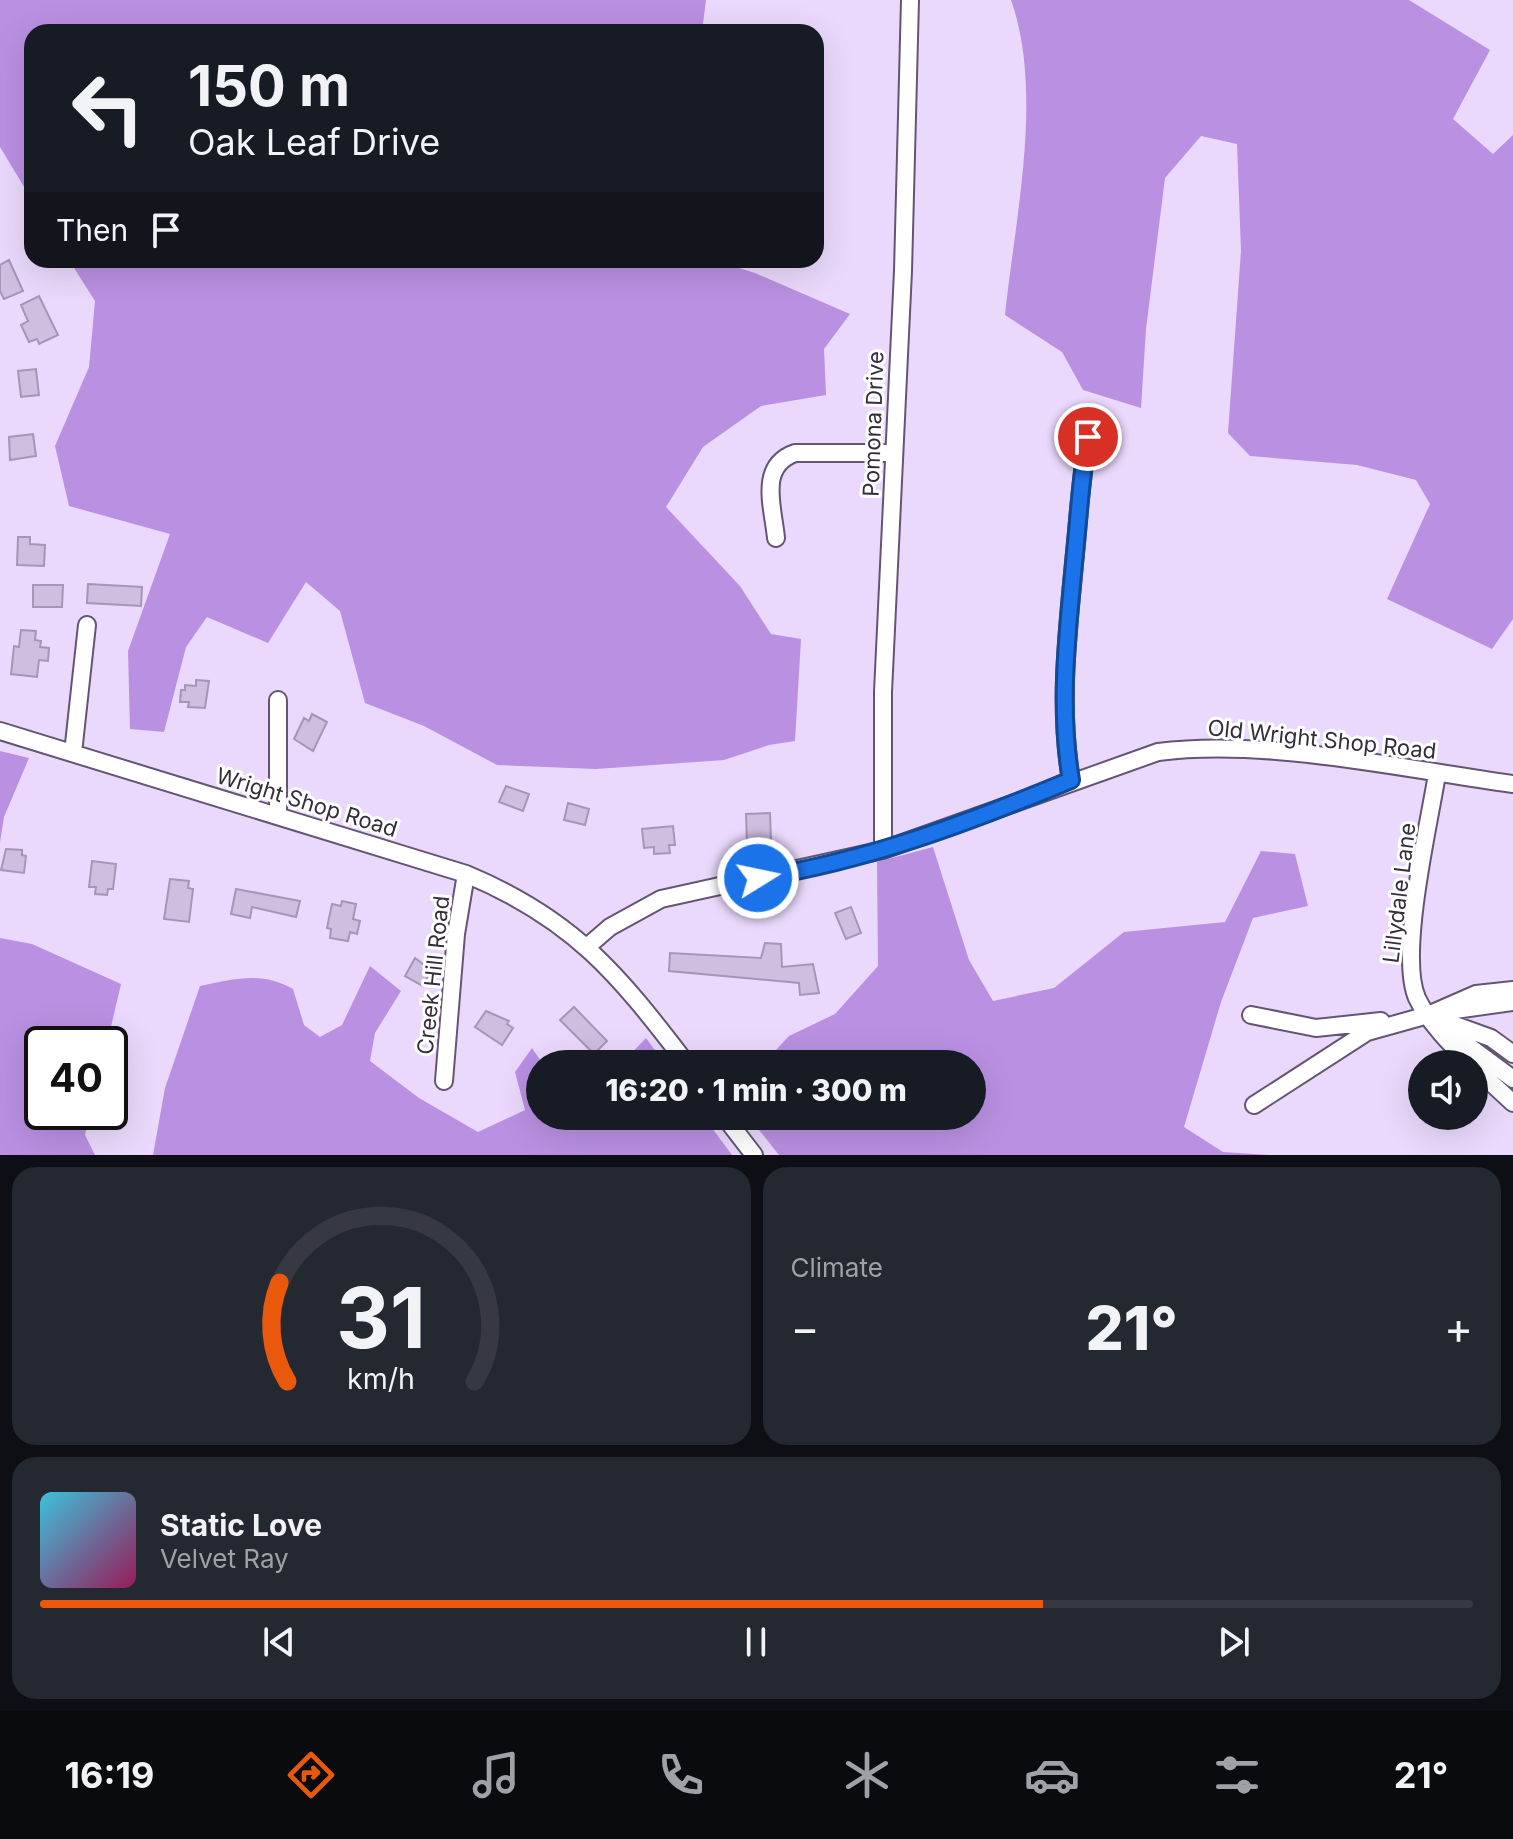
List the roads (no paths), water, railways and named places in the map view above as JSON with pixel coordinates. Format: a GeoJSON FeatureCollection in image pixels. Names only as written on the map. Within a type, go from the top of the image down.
{"type":"FeatureCollection","features":[{"type":"Feature","properties":{"kind":"street","name":"Pomona Drive"},"geometry":{"type":"LineString","coordinates":[[883,850],[883,692],[910,0]]}},
{"type":"Feature","properties":{"kind":"street"},"geometry":{"type":"LineString","coordinates":[[1071,780],[1064,726],[1066,657],[1078,498],[1088,437]]}},
{"type":"Feature","properties":{"kind":"street"},"geometry":{"type":"LineString","coordinates":[[776,538],[770,480],[774,467],[782,458],[795,453],[894,453]]}},
{"type":"Feature","properties":{"kind":"street"},"geometry":{"type":"LineString","coordinates":[[73,753],[87,625]]}},
{"type":"Feature","properties":{"kind":"street"},"geometry":{"type":"LineString","coordinates":[[278,700],[278,816]]}},
{"type":"Feature","properties":{"kind":"street","name":"Wright Shop Road"},"geometry":{"type":"LineString","coordinates":[[0,731],[466,874],[533,905],[588,946],[630,990],[676,1050]]}},
{"type":"Feature","properties":{"kind":"street","name":"Old Wright Shop Road"},"geometry":{"type":"LineString","coordinates":[[588,946],[622,919],[661,899],[883,850],[1143,756],[1191,748],[1275,752],[1513,784]]}},
{"type":"Feature","properties":{"kind":"street","name":"Lillydale Lane"},"geometry":{"type":"LineString","coordinates":[[1428,1015],[1416,995],[1411,962],[1437,774]]}},
{"type":"Feature","properties":{"kind":"street","name":"Creek Hill Road"},"geometry":{"type":"LineString","coordinates":[[444,1081],[456,934],[466,874]]}},
{"type":"Feature","properties":{"kind":"street"},"geometry":{"type":"LineString","coordinates":[[1254,1105],[1367,1032],[1428,1015],[1476,994],[1513,990]]}},
{"type":"Feature","properties":{"kind":"street"},"geometry":{"type":"LineString","coordinates":[[1251,1015],[1316,1028],[1513,1002]]}},
{"type":"Feature","properties":{"kind":"street"},"geometry":{"type":"LineString","coordinates":[[1428,1015],[1491,1038],[1513,1054]]}},
{"type":"Feature","properties":{"kind":"street"},"geometry":{"type":"LineString","coordinates":[[1428,1015],[1459,1050]]}},
{"type":"Feature","properties":{"kind":"street"},"geometry":{"type":"LineString","coordinates":[[1428,1015],[1513,1079]]}},
{"type":"Feature","properties":{"kind":"street"},"geometry":{"type":"LineString","coordinates":[[1488,1080],[1513,1103]]}},
{"type":"Feature","properties":{"kind":"street"},"geometry":{"type":"LineString","coordinates":[[735,1130],[754,1155]]}}]}
